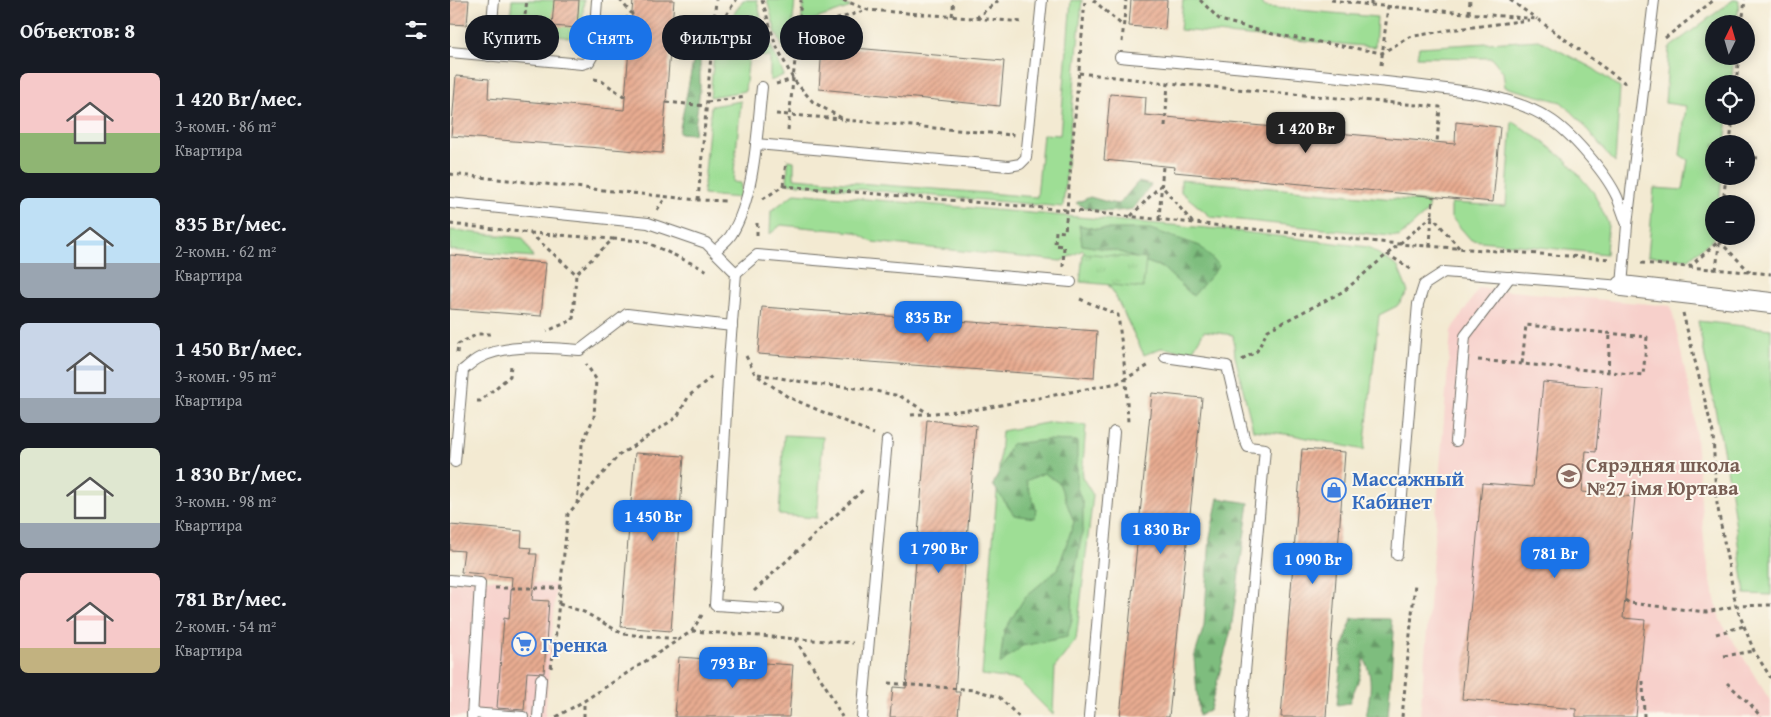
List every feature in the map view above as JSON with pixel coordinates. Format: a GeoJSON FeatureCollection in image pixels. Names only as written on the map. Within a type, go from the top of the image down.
{"type":"FeatureCollection","features":[{"type":"Feature","properties":{"kind":"street"},"geometry":{"type":"LineString","coordinates":[[1622,286],[1771,303]]}},
{"type":"Feature","properties":{"kind":"lane"},"geometry":{"type":"LineString","coordinates":[[493,15],[494,0]]}},
{"type":"Feature","properties":{"kind":"lane"},"geometry":{"type":"LineString","coordinates":[[536,60],[582,64],[588,62],[593,55],[598,0]]}},
{"type":"Feature","properties":{"kind":"lane"},"geometry":{"type":"LineString","coordinates":[[756,144],[1009,166],[1020,164],[1026,158],[1042,0]]}},
{"type":"Feature","properties":{"kind":"lane"},"geometry":{"type":"LineString","coordinates":[[1397,555],[1418,304],[1424,285],[1444,272],[1622,286],[1627,225],[1654,0]]}},
{"type":"Feature","properties":{"kind":"lane"},"geometry":{"type":"LineString","coordinates":[[450,52],[465,54]]}},
{"type":"Feature","properties":{"kind":"lane"},"geometry":{"type":"LineString","coordinates":[[1120,57],[1380,81],[1492,96],[1522,104],[1549,118],[1578,144],[1600,171],[1616,195],[1627,225]]}},
{"type":"Feature","properties":{"kind":"lane"},"geometry":{"type":"LineString","coordinates":[[715,251],[731,236],[751,203],[762,87]]}},
{"type":"Feature","properties":{"kind":"lane"},"geometry":{"type":"LineString","coordinates":[[450,203],[648,223],[706,243],[715,251],[736,278]]}},
{"type":"Feature","properties":{"kind":"lane"},"geometry":{"type":"LineString","coordinates":[[778,609],[714,606],[736,278],[756,255],[1071,282]]}},
{"type":"Feature","properties":{"kind":"lane"},"geometry":{"type":"LineString","coordinates":[[1456,441],[1465,336],[1510,277]]}},
{"type":"Feature","properties":{"kind":"lane"},"geometry":{"type":"LineString","coordinates":[[456,462],[463,370],[478,358],[496,351],[539,347],[578,350],[627,314],[732,326]]}},
{"type":"Feature","properties":{"kind":"lane"},"geometry":{"type":"LineString","coordinates":[[1164,357],[1227,366],[1248,447],[1265,449],[1241,717]]}},
{"type":"Feature","properties":{"kind":"lane"},"geometry":{"type":"LineString","coordinates":[[1089,717],[1114,432]]}},
{"type":"Feature","properties":{"kind":"lane"},"geometry":{"type":"LineString","coordinates":[[862,717],[887,440]]}},
{"type":"Feature","properties":{"kind":"lane"},"geometry":{"type":"LineString","coordinates":[[450,580],[480,583],[472,715],[523,717]]}},
{"type":"Feature","properties":{"kind":"lane"},"geometry":{"type":"LineString","coordinates":[[538,717],[541,679]]}},
{"type":"Feature","properties":{"kind":"path"},"geometry":{"type":"LineString","coordinates":[[526,15],[527,0]]}},
{"type":"Feature","properties":{"kind":"path"},"geometry":{"type":"LineString","coordinates":[[620,0],[632,14],[631,15]]}},
{"type":"Feature","properties":{"kind":"path"},"geometry":{"type":"LineString","coordinates":[[714,15],[716,0]]}},
{"type":"Feature","properties":{"kind":"path"},"geometry":{"type":"LineString","coordinates":[[726,15],[736,0]]}},
{"type":"Feature","properties":{"kind":"path"},"geometry":{"type":"LineString","coordinates":[[762,0],[775,42],[793,79],[813,102],[845,120]]}},
{"type":"Feature","properties":{"kind":"path"},"geometry":{"type":"LineString","coordinates":[[800,15],[801,0]]}},
{"type":"Feature","properties":{"kind":"path"},"geometry":{"type":"LineString","coordinates":[[844,0],[868,10],[1040,23]]}},
{"type":"Feature","properties":{"kind":"path"},"geometry":{"type":"LineString","coordinates":[[952,16],[954,0]]}},
{"type":"Feature","properties":{"kind":"path"},"geometry":{"type":"LineString","coordinates":[[976,18],[999,0]]}},
{"type":"Feature","properties":{"kind":"path"},"geometry":{"type":"LineString","coordinates":[[1064,257],[1064,246],[1055,245],[1056,231],[1065,232],[1085,0]]}},
{"type":"Feature","properties":{"kind":"path"},"geometry":{"type":"LineString","coordinates":[[1093,0],[1123,26]]}},
{"type":"Feature","properties":{"kind":"path"},"geometry":{"type":"LineString","coordinates":[[1120,57],[1126,0]]}},
{"type":"Feature","properties":{"kind":"path"},"geometry":{"type":"LineString","coordinates":[[1200,0],[1220,20],[1273,34],[1382,53],[1409,37],[1537,19]]}},
{"type":"Feature","properties":{"kind":"path"},"geometry":{"type":"LineString","coordinates":[[1331,0],[1537,19]]}},
{"type":"Feature","properties":{"kind":"path"},"geometry":{"type":"LineString","coordinates":[[1371,0],[1371,5]]}},
{"type":"Feature","properties":{"kind":"path"},"geometry":{"type":"LineString","coordinates":[[1469,13],[1470,0]]}},
{"type":"Feature","properties":{"kind":"path"},"geometry":{"type":"LineString","coordinates":[[1510,0],[1624,83],[1627,94]]}},
{"type":"Feature","properties":{"kind":"path"},"geometry":{"type":"LineString","coordinates":[[1649,52],[1714,0]]}},
{"type":"Feature","properties":{"kind":"path"},"geometry":{"type":"LineString","coordinates":[[1743,15],[1745,0]]}},
{"type":"Feature","properties":{"kind":"path"},"geometry":{"type":"LineString","coordinates":[[1382,53],[1388,6]]}},
{"type":"Feature","properties":{"kind":"path"},"geometry":{"type":"LineString","coordinates":[[851,15],[868,10]]}},
{"type":"Feature","properties":{"kind":"path"},"geometry":{"type":"LineString","coordinates":[[1022,31],[1024,22]]}},
{"type":"Feature","properties":{"kind":"path"},"geometry":{"type":"LineString","coordinates":[[698,200],[710,60]]}},
{"type":"Feature","properties":{"kind":"path"},"geometry":{"type":"LineString","coordinates":[[783,186],[795,60]]}},
{"type":"Feature","properties":{"kind":"path"},"geometry":{"type":"LineString","coordinates":[[1079,73],[1168,83],[1449,108]]}},
{"type":"Feature","properties":{"kind":"path"},"geometry":{"type":"LineString","coordinates":[[1165,126],[1168,83]]}},
{"type":"Feature","properties":{"kind":"path"},"geometry":{"type":"LineString","coordinates":[[666,102],[706,104],[744,98]]}},
{"type":"Feature","properties":{"kind":"path"},"geometry":{"type":"LineString","coordinates":[[1436,142],[1440,107]]}},
{"type":"Feature","properties":{"kind":"path"},"geometry":{"type":"LineString","coordinates":[[759,112],[1012,135],[1013,125]]}},
{"type":"Feature","properties":{"kind":"path"},"geometry":{"type":"LineString","coordinates":[[1755,157],[1759,158]]}},
{"type":"Feature","properties":{"kind":"path"},"geometry":{"type":"LineString","coordinates":[[1159,219],[1163,166]]}},
{"type":"Feature","properties":{"kind":"path"},"geometry":{"type":"LineString","coordinates":[[450,174],[698,200],[751,203],[783,186],[1131,216],[1399,244],[1609,259],[1610,250]]}},
{"type":"Feature","properties":{"kind":"path"},"geometry":{"type":"LineString","coordinates":[[1131,216],[1161,185]]}},
{"type":"Feature","properties":{"kind":"path"},"geometry":{"type":"LineString","coordinates":[[1161,185],[1192,222]]}},
{"type":"Feature","properties":{"kind":"path"},"geometry":{"type":"LineString","coordinates":[[1430,246],[1433,196]]}},
{"type":"Feature","properties":{"kind":"path"},"geometry":{"type":"LineString","coordinates":[[751,203],[756,255]]}},
{"type":"Feature","properties":{"kind":"path"},"geometry":{"type":"LineString","coordinates":[[1399,244],[1432,216]]}},
{"type":"Feature","properties":{"kind":"path"},"geometry":{"type":"LineString","coordinates":[[1432,216],[1460,248]]}},
{"type":"Feature","properties":{"kind":"path"},"geometry":{"type":"LineString","coordinates":[[450,224],[644,241],[736,278]]}},
{"type":"Feature","properties":{"kind":"path"},"geometry":{"type":"LineString","coordinates":[[530,232],[576,274]]}},
{"type":"Feature","properties":{"kind":"path"},"geometry":{"type":"LineString","coordinates":[[544,332],[573,320],[576,274],[613,239]]}},
{"type":"Feature","properties":{"kind":"path"},"geometry":{"type":"LineString","coordinates":[[1688,267],[1712,245]]}},
{"type":"Feature","properties":{"kind":"path"},"geometry":{"type":"LineString","coordinates":[[1716,270],[1719,245]]}},
{"type":"Feature","properties":{"kind":"path"},"geometry":{"type":"LineString","coordinates":[[1726,245],[1751,273]]}},
{"type":"Feature","properties":{"kind":"path"},"geometry":{"type":"LineString","coordinates":[[1387,254],[1430,281]]}},
{"type":"Feature","properties":{"kind":"path"},"geometry":{"type":"LineString","coordinates":[[1623,261],[1771,274]]}},
{"type":"Feature","properties":{"kind":"path"},"geometry":{"type":"LineString","coordinates":[[1080,299],[1118,315],[1126,378],[1128,432]]}},
{"type":"Feature","properties":{"kind":"path"},"geometry":{"type":"LineString","coordinates":[[1682,310],[1713,433],[1716,498],[1736,606],[1754,651],[1771,678]]}},
{"type":"Feature","properties":{"kind":"path"},"geometry":{"type":"LineString","coordinates":[[1463,358],[1522,364],[1643,375],[1647,337],[1526,325],[1522,364]]}},
{"type":"Feature","properties":{"kind":"path"},"geometry":{"type":"LineString","coordinates":[[732,326],[755,374],[788,397],[887,440]]}},
{"type":"Feature","properties":{"kind":"path"},"geometry":{"type":"LineString","coordinates":[[1608,372],[1610,333]]}},
{"type":"Feature","properties":{"kind":"path"},"geometry":{"type":"LineString","coordinates":[[457,354],[458,344],[478,334],[513,334],[510,376],[480,401],[461,400]]}},
{"type":"Feature","properties":{"kind":"path"},"geometry":{"type":"LineString","coordinates":[[577,504],[582,444],[594,417],[596,379],[578,350]]}},
{"type":"Feature","properties":{"kind":"path"},"geometry":{"type":"LineString","coordinates":[[541,679],[549,677],[555,641],[568,514],[618,456],[677,417],[689,396],[729,360]]}},
{"type":"Feature","properties":{"kind":"path"},"geometry":{"type":"LineString","coordinates":[[755,374],[814,384],[865,389],[900,396],[928,414]]}},
{"type":"Feature","properties":{"kind":"path"},"geometry":{"type":"LineString","coordinates":[[736,607],[884,471]]}},
{"type":"Feature","properties":{"kind":"path"},"geometry":{"type":"LineString","coordinates":[[1402,717],[1415,583]]}},
{"type":"Feature","properties":{"kind":"path"},"geometry":{"type":"LineString","coordinates":[[480,589],[518,587],[561,588]]}},
{"type":"Feature","properties":{"kind":"path"},"geometry":{"type":"LineString","coordinates":[[1625,600],[1629,603],[1706,612],[1736,606],[1771,605]]}},
{"type":"Feature","properties":{"kind":"path"},"geometry":{"type":"LineString","coordinates":[[559,604],[584,612],[623,634],[679,639]]}},
{"type":"Feature","properties":{"kind":"path"},"geometry":{"type":"LineString","coordinates":[[556,717],[692,631],[700,616],[714,606]]}},
{"type":"Feature","properties":{"kind":"path"},"geometry":{"type":"LineString","coordinates":[[1716,634],[1744,626]]}},
{"type":"Feature","properties":{"kind":"path"},"geometry":{"type":"LineString","coordinates":[[692,631],[843,643]]}},
{"type":"Feature","properties":{"kind":"path"},"geometry":{"type":"LineString","coordinates":[[794,639],[828,690],[842,717]]}},
{"type":"Feature","properties":{"kind":"path"},"geometry":{"type":"LineString","coordinates":[[1724,656],[1754,651]]}},
{"type":"Feature","properties":{"kind":"path"},"geometry":{"type":"LineString","coordinates":[[1643,681],[1644,717]]}},
{"type":"Feature","properties":{"kind":"path"},"geometry":{"type":"LineString","coordinates":[[888,683],[975,690],[999,697],[1019,717]]}},
{"type":"Feature","properties":{"kind":"path"},"geometry":{"type":"LineString","coordinates":[[1727,683],[1761,717]]}},
{"type":"Feature","properties":{"kind":"path"},"geometry":{"type":"LineString","coordinates":[[584,701],[584,717]]}},
{"type":"Feature","properties":{"kind":"shaded area","name":"Сярэдняя школа №27 імя Юртава"},"geometry":{"type":"Polygon","coordinates":[[[1479,288],[1671,306],[1694,412],[1704,540],[1710,578],[1720,620],[1771,702],[1771,717],[1420,717],[1451,331],[1479,288]]]}},
{"type":"Feature","properties":{"kind":"shaded area"},"geometry":{"type":"Polygon","coordinates":[[[450,576],[556,584],[545,717],[450,717],[450,576]]]}},
{"type":"Feature","properties":{"kind":"green space"},"geometry":{"type":"Polygon","coordinates":[[[512,0],[584,0],[583,15],[569,15],[569,38],[559,36],[559,15],[510,15],[512,0]]]}},
{"type":"Feature","properties":{"kind":"green space"},"geometry":{"type":"Polygon","coordinates":[[[743,0],[757,0],[760,15],[733,15],[743,0]]]}},
{"type":"Feature","properties":{"kind":"green space"},"geometry":{"type":"Polygon","coordinates":[[[767,0],[795,0],[793,15],[780,15],[780,41],[767,0]]]}},
{"type":"Feature","properties":{"kind":"green space"},"geometry":{"type":"Polygon","coordinates":[[[804,0],[835,0],[851,7],[827,15],[802,15],[804,0]]]}},
{"type":"Feature","properties":{"kind":"green space"},"geometry":{"type":"Polygon","coordinates":[[[1071,0],[1082,0],[1063,207],[787,183],[788,160],[794,161],[794,178],[1037,197],[1043,134],[1060,135],[1071,0]]]}},
{"type":"Feature","properties":{"kind":"green space"},"geometry":{"type":"Polygon","coordinates":[[[1183,0],[1260,0],[1265,7],[1377,17],[1375,47],[1180,30],[1183,0]]]}},
{"type":"Feature","properties":{"kind":"green space"},"geometry":{"type":"Polygon","coordinates":[[[1733,0],[1739,0],[1738,15],[1713,15],[1733,0]]]}},
{"type":"Feature","properties":{"kind":"green space"},"geometry":{"type":"Polygon","coordinates":[[[1705,21],[1705,65],[1733,65],[1732,75],[1705,75],[1705,125],[1727,125],[1726,135],[1705,135],[1705,185],[1721,185],[1720,195],[1705,195],[1706,245],[1689,259],[1648,256],[1654,188],[1683,190],[1688,160],[1680,155],[1686,106],[1665,103],[1669,48],[1705,21]]]}},
{"type":"Feature","properties":{"kind":"green space"},"geometry":{"type":"Polygon","coordinates":[[[1539,40],[1594,69],[1620,88],[1615,163],[1576,116],[1561,102],[1505,87],[1503,72],[1492,58],[1417,57],[1419,47],[1539,40]]]}},
{"type":"Feature","properties":{"kind":"green space"},"geometry":{"type":"Polygon","coordinates":[[[770,44],[784,75],[770,81],[770,44]]]}},
{"type":"Feature","properties":{"kind":"green space"},"geometry":{"type":"Polygon","coordinates":[[[693,60],[700,60],[700,89],[694,134],[679,133],[693,60]]]}},
{"type":"Feature","properties":{"kind":"green space"},"geometry":{"type":"Polygon","coordinates":[[[713,60],[748,60],[745,91],[710,97],[713,60]]]}},
{"type":"Feature","properties":{"kind":"green space"},"geometry":{"type":"Polygon","coordinates":[[[741,101],[733,182],[741,183],[740,198],[703,195],[711,106],[741,101]]]}},
{"type":"Feature","properties":{"kind":"green space"},"geometry":{"type":"Polygon","coordinates":[[[1512,121],[1538,138],[1567,161],[1594,193],[1608,223],[1606,254],[1471,240],[1451,217],[1451,203],[1506,206],[1512,121]]]}},
{"type":"Feature","properties":{"kind":"green space"},"geometry":{"type":"Polygon","coordinates":[[[1181,180],[1429,202],[1427,212],[1399,237],[1211,217],[1181,192],[1181,180]]]}},
{"type":"Feature","properties":{"kind":"green space"},"geometry":{"type":"Polygon","coordinates":[[[1138,182],[1151,185],[1133,209],[1097,211],[1076,203],[1090,197],[1119,204],[1138,182]]]}},
{"type":"Feature","properties":{"kind":"green space"},"geometry":{"type":"Polygon","coordinates":[[[795,193],[1218,229],[1368,247],[1398,267],[1408,292],[1397,306],[1379,315],[1364,450],[1293,435],[1253,430],[1235,356],[1233,335],[1204,331],[1192,352],[1161,348],[1144,355],[1114,293],[1083,250],[1061,261],[872,242],[855,232],[781,225],[770,234],[771,211],[795,193]]]}},
{"type":"Feature","properties":{"kind":"green space"},"geometry":{"type":"Polygon","coordinates":[[[1079,225],[1096,229],[1150,229],[1200,246],[1219,266],[1193,296],[1163,268],[1117,251],[1082,245],[1079,225]]]}},
{"type":"Feature","properties":{"kind":"green space"},"geometry":{"type":"Polygon","coordinates":[[[450,230],[523,238],[533,257],[450,250],[450,230]]]}},
{"type":"Feature","properties":{"kind":"green space"},"geometry":{"type":"Polygon","coordinates":[[[1083,253],[1146,259],[1143,288],[1080,282],[1083,253]]]}},
{"type":"Feature","properties":{"kind":"green space"},"geometry":{"type":"Polygon","coordinates":[[[1698,321],[1771,329],[1771,595],[1745,594],[1730,485],[1698,321]]]}},
{"type":"Feature","properties":{"kind":"green space"},"geometry":{"type":"Polygon","coordinates":[[[1052,422],[1086,425],[1082,477],[1093,495],[1076,640],[1055,667],[1053,715],[1018,680],[982,675],[1002,431],[1052,422]]]}},
{"type":"Feature","properties":{"kind":"green space"},"geometry":{"type":"Polygon","coordinates":[[[784,435],[823,437],[817,518],[779,515],[784,435]]]}},
{"type":"Feature","properties":{"kind":"green space"},"geometry":{"type":"Polygon","coordinates":[[[1046,440],[1077,441],[1077,488],[1083,504],[1083,528],[1073,583],[1072,619],[1067,637],[1022,646],[1000,664],[1004,631],[1025,597],[1058,569],[1074,522],[1059,483],[1044,473],[1026,481],[1036,508],[1035,518],[1014,515],[993,485],[1011,444],[1046,440]]]}},
{"type":"Feature","properties":{"kind":"green space"},"geometry":{"type":"Polygon","coordinates":[[[1218,498],[1249,503],[1231,630],[1210,709],[1199,716],[1194,658],[1204,626],[1210,537],[1218,498]]]}},
{"type":"Feature","properties":{"kind":"green space"},"geometry":{"type":"Polygon","coordinates":[[[1352,618],[1390,619],[1394,632],[1388,717],[1366,717],[1370,694],[1370,680],[1364,658],[1359,679],[1349,703],[1337,705],[1342,651],[1352,618]]]}},
{"type":"Feature","properties":{"kind":"building"},"geometry":{"type":"Polygon","coordinates":[[[450,0],[469,0],[468,15],[465,15],[465,25],[450,24],[450,0]]]}},
{"type":"Feature","properties":{"kind":"building"},"geometry":{"type":"Polygon","coordinates":[[[554,0],[579,0],[578,15],[569,15],[569,27],[559,27],[559,15],[553,15],[554,0]]]}},
{"type":"Feature","properties":{"kind":"building"},"geometry":{"type":"Polygon","coordinates":[[[633,0],[674,0],[673,15],[662,15],[662,60],[669,60],[662,153],[451,136],[456,76],[489,79],[488,98],[624,110],[628,60],[652,60],[652,15],[632,15],[633,0]]]}},
{"type":"Feature","properties":{"kind":"building"},"geometry":{"type":"Polygon","coordinates":[[[1131,0],[1167,0],[1165,29],[1129,26],[1131,0]]]}},
{"type":"Feature","properties":{"kind":"building"},"geometry":{"type":"Polygon","coordinates":[[[863,49],[1004,61],[1000,106],[819,89],[821,60],[863,60],[863,49]]]}},
{"type":"Feature","properties":{"kind":"building"},"geometry":{"type":"Polygon","coordinates":[[[1110,94],[1146,97],[1145,115],[1455,144],[1456,122],[1500,127],[1493,202],[1174,172],[1175,167],[1104,160],[1110,94]]]}},
{"type":"Feature","properties":{"kind":"building"},"geometry":{"type":"Polygon","coordinates":[[[450,255],[546,263],[541,316],[450,309],[450,255]]]}},
{"type":"Feature","properties":{"kind":"building"},"geometry":{"type":"Polygon","coordinates":[[[762,307],[1097,331],[1094,378],[758,354],[762,307]]]}},
{"type":"Feature","properties":{"kind":"building"},"geometry":{"type":"Polygon","coordinates":[[[1543,382],[1602,387],[1596,452],[1586,451],[1582,492],[1635,497],[1623,618],[1645,620],[1636,717],[1576,717],[1576,709],[1462,699],[1482,483],[1533,487],[1543,382]]]}},
{"type":"Feature","properties":{"kind":"building"},"geometry":{"type":"Polygon","coordinates":[[[1152,393],[1202,398],[1169,717],[1120,717],[1152,393]]]}},
{"type":"Feature","properties":{"kind":"building"},"geometry":{"type":"Polygon","coordinates":[[[927,420],[976,425],[955,692],[960,692],[958,717],[890,717],[893,687],[906,688],[927,420]]]}},
{"type":"Feature","properties":{"kind":"building"},"geometry":{"type":"Polygon","coordinates":[[[1302,449],[1345,452],[1326,717],[1281,717],[1302,449]]]}},
{"type":"Feature","properties":{"kind":"building"},"geometry":{"type":"Polygon","coordinates":[[[635,453],[684,456],[671,631],[621,627],[635,453]]]}},
{"type":"Feature","properties":{"kind":"building"},"geometry":{"type":"Polygon","coordinates":[[[450,525],[522,531],[521,547],[531,548],[530,554],[537,554],[532,600],[549,601],[544,673],[527,672],[524,710],[497,708],[504,618],[509,619],[512,577],[461,572],[464,551],[450,550],[450,525]]]}},
{"type":"Feature","properties":{"kind":"building"},"geometry":{"type":"Polygon","coordinates":[[[679,657],[793,665],[789,717],[675,717],[679,657]]]}},
{"type":"Feature","properties":{"kind":"place","name":"Сярэдняя школа №27 імя Юртава"},"geometry":{"type":"Point","coordinates":[1569,476]}},
{"type":"Feature","properties":{"kind":"place","name":"Массажный Кабинет"},"geometry":{"type":"Point","coordinates":[1334,490]}},
{"type":"Feature","properties":{"kind":"place","name":"Гренка"},"geometry":{"type":"Point","coordinates":[524,644]}}]}
